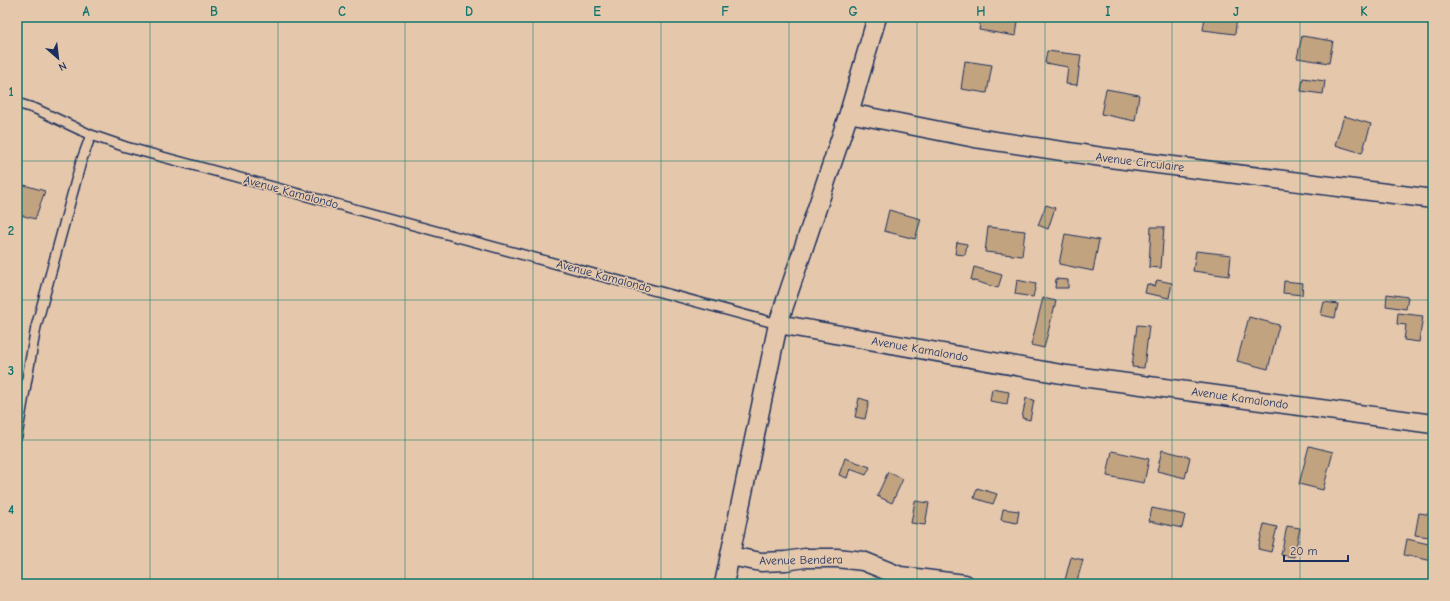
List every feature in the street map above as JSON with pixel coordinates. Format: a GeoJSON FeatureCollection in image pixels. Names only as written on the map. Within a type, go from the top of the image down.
{"type":"FeatureCollection","features":[{"type":"Feature","properties":{"kind":"street"},"geometry":{"type":"LineString","coordinates":[[724,584],[778,324],[849,113],[877,17]]}},
{"type":"Feature","properties":{"kind":"street","name":"Avenue Circulaire"},"geometry":{"type":"LineString","coordinates":[[849,113],[975,138],[1102,157],[1433,198]]}},
{"type":"Feature","properties":{"kind":"street","name":"Avenue Kamalondo"},"geometry":{"type":"LineString","coordinates":[[778,324],[1067,375],[1433,424]]}},
{"type":"Feature","properties":{"kind":"street","name":"Avenue Bendera"},"geometry":{"type":"LineString","coordinates":[[730,556],[761,562],[786,561],[805,558],[837,558],[863,562],[900,576],[965,584]]}},
{"type":"Feature","properties":{"kind":"lane","name":"Avenue Kamalondo"},"geometry":{"type":"LineString","coordinates":[[17,103],[36,109],[91,135],[126,147],[778,324]]}},
{"type":"Feature","properties":{"kind":"lane"},"geometry":{"type":"LineString","coordinates":[[17,436],[36,327],[81,162],[91,135]]}},
{"type":"Feature","properties":{"kind":"building"},"geometry":{"type":"Polygon","coordinates":[[[981,17],[1018,21],[1016,36],[979,30],[981,17]]]}},
{"type":"Feature","properties":{"kind":"building"},"geometry":{"type":"Polygon","coordinates":[[[1205,17],[1237,17],[1235,34],[1203,30],[1205,17]]]}},
{"type":"Feature","properties":{"kind":"building"},"geometry":{"type":"Polygon","coordinates":[[[1302,36],[1333,41],[1329,63],[1297,58],[1302,36]]]}},
{"type":"Feature","properties":{"kind":"building"},"geometry":{"type":"Polygon","coordinates":[[[1047,51],[1081,55],[1077,85],[1066,84],[1068,67],[1045,63],[1047,51]]]}},
{"type":"Feature","properties":{"kind":"building"},"geometry":{"type":"Polygon","coordinates":[[[965,61],[992,65],[987,93],[961,89],[965,61]]]}},
{"type":"Feature","properties":{"kind":"building"},"geometry":{"type":"Polygon","coordinates":[[[1303,78],[1325,81],[1323,94],[1301,91],[1303,78]]]}},
{"type":"Feature","properties":{"kind":"building"},"geometry":{"type":"Polygon","coordinates":[[[1106,89],[1139,95],[1135,121],[1101,114],[1106,89]]]}},
{"type":"Feature","properties":{"kind":"building"},"geometry":{"type":"Polygon","coordinates":[[[1344,116],[1371,124],[1362,153],[1335,145],[1344,116]]]}},
{"type":"Feature","properties":{"kind":"building"},"geometry":{"type":"Polygon","coordinates":[[[17,183],[45,191],[35,219],[17,214],[17,183]]]}},
{"type":"Feature","properties":{"kind":"building"},"geometry":{"type":"Polygon","coordinates":[[[1046,205],[1055,208],[1048,229],[1038,225],[1046,205]]]}},
{"type":"Feature","properties":{"kind":"building"},"geometry":{"type":"Polygon","coordinates":[[[889,210],[921,219],[915,239],[884,231],[889,210]]]}},
{"type":"Feature","properties":{"kind":"building"},"geometry":{"type":"Polygon","coordinates":[[[988,227],[1025,231],[1022,256],[985,252],[988,227]]]}},
{"type":"Feature","properties":{"kind":"building"},"geometry":{"type":"Polygon","coordinates":[[[1151,227],[1164,227],[1161,268],[1149,267],[1151,227]]]}},
{"type":"Feature","properties":{"kind":"building"},"geometry":{"type":"Polygon","coordinates":[[[1065,234],[1099,240],[1093,271],[1059,264],[1065,234]]]}},
{"type":"Feature","properties":{"kind":"building"},"geometry":{"type":"Polygon","coordinates":[[[957,242],[967,244],[965,255],[955,254],[957,242]]]}},
{"type":"Feature","properties":{"kind":"building"},"geometry":{"type":"Polygon","coordinates":[[[1196,251],[1231,255],[1229,276],[1193,271],[1196,251]]]}},
{"type":"Feature","properties":{"kind":"building"},"geometry":{"type":"Polygon","coordinates":[[[974,267],[1002,275],[998,288],[971,280],[974,267]]]}},
{"type":"Feature","properties":{"kind":"building"},"geometry":{"type":"Polygon","coordinates":[[[1056,279],[1068,280],[1068,288],[1055,288],[1056,279]]]}},
{"type":"Feature","properties":{"kind":"building"},"geometry":{"type":"Polygon","coordinates":[[[1017,280],[1036,284],[1033,297],[1015,294],[1017,280]]]}},
{"type":"Feature","properties":{"kind":"building"},"geometry":{"type":"Polygon","coordinates":[[[1157,280],[1172,283],[1169,298],[1145,293],[1147,284],[1155,286],[1157,280]]]}},
{"type":"Feature","properties":{"kind":"building"},"geometry":{"type":"Polygon","coordinates":[[[1284,281],[1303,283],[1302,295],[1283,293],[1284,281]]]}},
{"type":"Feature","properties":{"kind":"building"},"geometry":{"type":"Polygon","coordinates":[[[1387,294],[1408,297],[1406,309],[1386,306],[1387,294]]]}},
{"type":"Feature","properties":{"kind":"building"},"geometry":{"type":"Polygon","coordinates":[[[1043,298],[1056,301],[1044,348],[1031,345],[1043,298]]]}},
{"type":"Feature","properties":{"kind":"building"},"geometry":{"type":"Polygon","coordinates":[[[1324,302],[1338,304],[1335,318],[1321,315],[1324,302]]]}},
{"type":"Feature","properties":{"kind":"building"},"geometry":{"type":"Polygon","coordinates":[[[1398,313],[1423,316],[1419,342],[1404,340],[1406,325],[1397,324],[1398,313]]]}},
{"type":"Feature","properties":{"kind":"building"},"geometry":{"type":"Polygon","coordinates":[[[1249,317],[1279,325],[1268,369],[1237,361],[1249,317]]]}},
{"type":"Feature","properties":{"kind":"building"},"geometry":{"type":"Polygon","coordinates":[[[1137,325],[1149,326],[1144,368],[1132,367],[1137,325]]]}},
{"type":"Feature","properties":{"kind":"building"},"geometry":{"type":"Polygon","coordinates":[[[992,389],[1009,392],[1007,404],[990,401],[992,389]]]}},
{"type":"Feature","properties":{"kind":"building"},"geometry":{"type":"Polygon","coordinates":[[[859,398],[869,401],[865,419],[855,417],[859,398]]]}},
{"type":"Feature","properties":{"kind":"building"},"geometry":{"type":"Polygon","coordinates":[[[1026,398],[1034,400],[1030,420],[1022,418],[1026,398]]]}},
{"type":"Feature","properties":{"kind":"building"},"geometry":{"type":"Polygon","coordinates":[[[1309,446],[1333,452],[1323,490],[1299,484],[1309,446]]]}},
{"type":"Feature","properties":{"kind":"building"},"geometry":{"type":"Polygon","coordinates":[[[1162,450],[1190,457],[1185,478],[1157,471],[1162,450]]]}},
{"type":"Feature","properties":{"kind":"building"},"geometry":{"type":"Polygon","coordinates":[[[1112,451],[1149,459],[1144,483],[1107,476],[1112,451]]]}},
{"type":"Feature","properties":{"kind":"building"},"geometry":{"type":"Polygon","coordinates":[[[845,458],[870,467],[866,475],[850,469],[847,478],[839,475],[845,458]]]}},
{"type":"Feature","properties":{"kind":"building"},"geometry":{"type":"Polygon","coordinates":[[[888,472],[903,479],[892,503],[877,496],[888,472]]]}},
{"type":"Feature","properties":{"kind":"building"},"geometry":{"type":"Polygon","coordinates":[[[977,488],[997,494],[993,504],[974,498],[977,488]]]}},
{"type":"Feature","properties":{"kind":"building"},"geometry":{"type":"Polygon","coordinates":[[[915,501],[929,503],[925,525],[911,523],[915,501]]]}},
{"type":"Feature","properties":{"kind":"building"},"geometry":{"type":"Polygon","coordinates":[[[1152,508],[1185,515],[1182,528],[1149,521],[1152,508]]]}},
{"type":"Feature","properties":{"kind":"building"},"geometry":{"type":"Polygon","coordinates":[[[1003,509],[1019,511],[1017,523],[1001,520],[1003,509]]]}},
{"type":"Feature","properties":{"kind":"building"},"geometry":{"type":"Polygon","coordinates":[[[1419,513],[1433,515],[1429,537],[1415,535],[1419,513]]]}},
{"type":"Feature","properties":{"kind":"building"},"geometry":{"type":"Polygon","coordinates":[[[1264,524],[1277,527],[1271,552],[1258,549],[1264,524]]]}},
{"type":"Feature","properties":{"kind":"building"},"geometry":{"type":"Polygon","coordinates":[[[1287,526],[1300,528],[1294,557],[1281,555],[1287,526]]]}},
{"type":"Feature","properties":{"kind":"building"},"geometry":{"type":"Polygon","coordinates":[[[1407,539],[1433,545],[1433,561],[1404,555],[1407,539]]]}},
{"type":"Feature","properties":{"kind":"building"},"geometry":{"type":"Polygon","coordinates":[[[1071,557],[1083,560],[1076,584],[1064,584],[1071,557]]]}}]}
